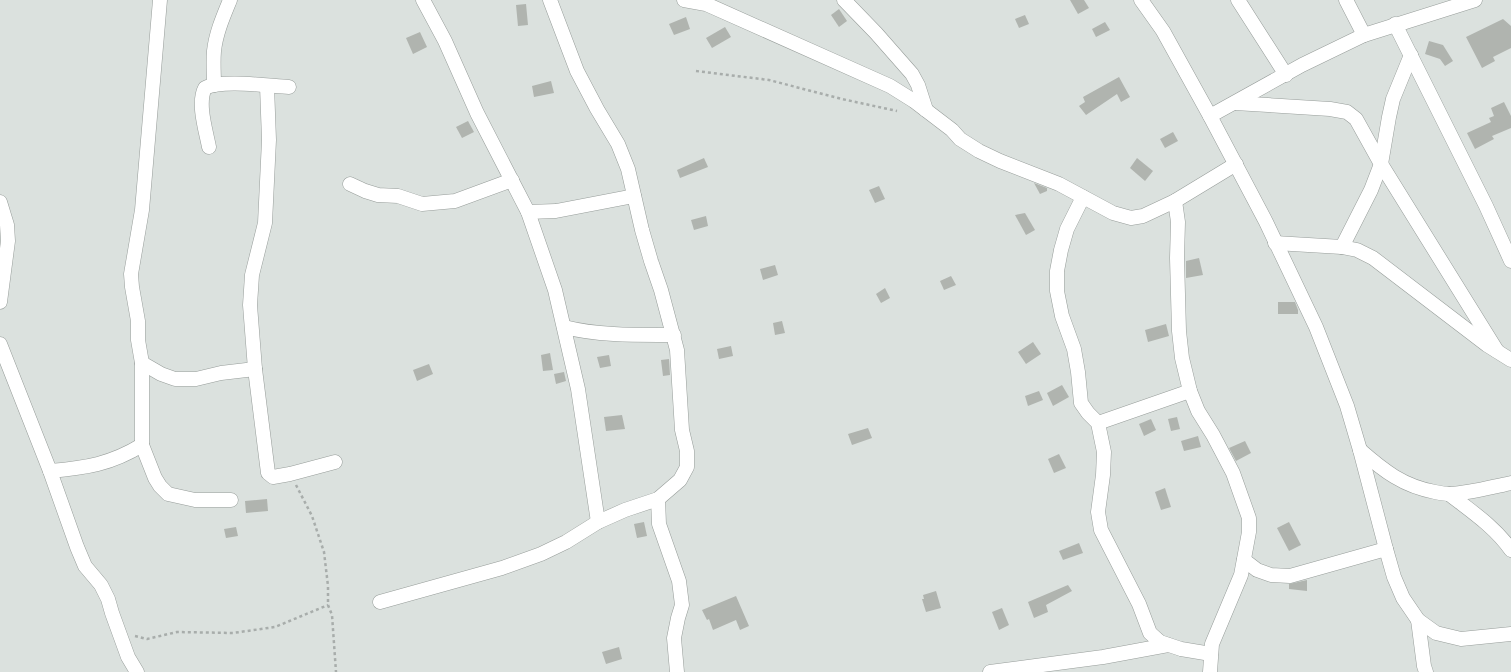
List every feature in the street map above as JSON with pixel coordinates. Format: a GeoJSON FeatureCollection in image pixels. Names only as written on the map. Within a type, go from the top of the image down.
{"type":"FeatureCollection","features":[{"type":"Feature","properties":{"kind":"street"},"geometry":{"type":"LineString","coordinates":[[160,0],[142,210],[131,274],[142,363],[142,445],[155,478],[168,494],[195,500],[231,500]]}},
{"type":"Feature","properties":{"kind":"street"},"geometry":{"type":"LineString","coordinates":[[214,85],[215,46],[222,19],[230,0]]}},
{"type":"Feature","properties":{"kind":"street"},"geometry":{"type":"LineString","coordinates":[[423,0],[477,112],[528,212],[555,290],[578,389],[598,522]]}},
{"type":"Feature","properties":{"kind":"street"},"geometry":{"type":"LineString","coordinates":[[380,602],[502,568],[528,559],[566,542],[598,522],[625,510],[658,499],[680,480],[687,467],[687,452],[682,430],[678,350],[651,261],[622,151],[577,71],[550,0]]}},
{"type":"Feature","properties":{"kind":"street"},"geometry":{"type":"LineString","coordinates":[[684,0],[706,4],[877,79],[914,100],[952,130],[960,139],[979,151],[1000,161],[1059,184],[1113,213],[1131,218],[1143,216],[1175,201],[1236,164]]}},
{"type":"Feature","properties":{"kind":"street"},"geometry":{"type":"LineString","coordinates":[[844,0],[876,33],[912,74],[918,85],[926,110]]}},
{"type":"Feature","properties":{"kind":"street"},"geometry":{"type":"LineString","coordinates":[[1141,0],[1163,31],[1236,164],[1266,222],[1316,327],[1347,406],[1394,577],[1403,598],[1418,620],[1436,633],[1461,639],[1511,634]]}},
{"type":"Feature","properties":{"kind":"street"},"geometry":{"type":"LineString","coordinates":[[1238,0],[1286,75]]}},
{"type":"Feature","properties":{"kind":"street"},"geometry":{"type":"LineString","coordinates":[[1346,0],[1364,35]]}},
{"type":"Feature","properties":{"kind":"street"},"geometry":{"type":"LineString","coordinates":[[1210,116],[1318,57],[1364,35],[1453,3],[1475,0]]}},
{"type":"Feature","properties":{"kind":"street"},"geometry":{"type":"LineString","coordinates":[[1395,24],[1486,206],[1511,261]]}},
{"type":"Feature","properties":{"kind":"street"},"geometry":{"type":"LineString","coordinates":[[1342,246],[1371,190],[1381,164],[1393,99],[1411,55]]}},
{"type":"Feature","properties":{"kind":"street"},"geometry":{"type":"LineString","coordinates":[[209,147],[202,112],[202,97],[205,88],[214,85],[231,84],[289,87]]}},
{"type":"Feature","properties":{"kind":"street"},"geometry":{"type":"LineString","coordinates":[[267,86],[269,140],[265,223],[252,275],[250,305],[255,369],[268,473],[273,477],[335,462]]}},
{"type":"Feature","properties":{"kind":"street"},"geometry":{"type":"LineString","coordinates":[[1235,103],[1330,109],[1347,112],[1356,119],[1381,164],[1497,351]]}},
{"type":"Feature","properties":{"kind":"street"},"geometry":{"type":"LineString","coordinates":[[350,184],[378,195],[398,196],[422,204],[455,200],[512,180]]}},
{"type":"Feature","properties":{"kind":"street"},"geometry":{"type":"LineString","coordinates":[[528,212],[556,211],[634,196]]}},
{"type":"Feature","properties":{"kind":"street"},"geometry":{"type":"LineString","coordinates":[[1083,197],[1068,229],[1061,250],[1057,271],[1057,291],[1062,316],[1074,349],[1081,403],[1098,423],[1104,452],[1103,475],[1098,512],[1101,530],[1139,604],[1150,633],[1160,642],[1181,649],[1212,654]]}},
{"type":"Feature","properties":{"kind":"street"},"geometry":{"type":"LineString","coordinates":[[1175,201],[1178,222],[1177,258],[1179,331],[1182,358],[1190,391],[1198,411],[1213,435],[1233,473],[1249,518],[1250,532],[1241,575],[1212,644],[1210,672]]}},
{"type":"Feature","properties":{"kind":"street"},"geometry":{"type":"LineString","coordinates":[[0,202],[7,225],[8,241],[0,302]]}},
{"type":"Feature","properties":{"kind":"street"},"geometry":{"type":"LineString","coordinates":[[1275,243],[1342,246],[1357,250],[1373,258],[1511,360]]}},
{"type":"Feature","properties":{"kind":"street"},"geometry":{"type":"LineString","coordinates":[[564,326],[587,332],[614,335],[674,335]]}},
{"type":"Feature","properties":{"kind":"street"},"geometry":{"type":"LineString","coordinates":[[0,344],[50,471],[77,547],[86,566],[101,585],[108,599],[128,657],[137,672]]}},
{"type":"Feature","properties":{"kind":"street"},"geometry":{"type":"LineString","coordinates":[[142,363],[175,380],[196,379],[221,373],[255,369]]}},
{"type":"Feature","properties":{"kind":"street"},"geometry":{"type":"LineString","coordinates":[[1098,423],[1190,391]]}},
{"type":"Feature","properties":{"kind":"street"},"geometry":{"type":"LineString","coordinates":[[50,471],[79,468],[105,463],[142,445]]}},
{"type":"Feature","properties":{"kind":"street"},"geometry":{"type":"LineString","coordinates":[[1360,450],[1400,481],[1419,489],[1449,494],[1511,483]]}},
{"type":"Feature","properties":{"kind":"street"},"geometry":{"type":"LineString","coordinates":[[1449,494],[1479,516],[1496,532],[1511,550]]}},
{"type":"Feature","properties":{"kind":"street"},"geometry":{"type":"LineString","coordinates":[[658,499],[659,524],[679,581],[682,605],[674,638],[677,672]]}},
{"type":"Feature","properties":{"kind":"street"},"geometry":{"type":"LineString","coordinates":[[1244,560],[1257,570],[1271,575],[1290,576],[1386,549]]}},
{"type":"Feature","properties":{"kind":"street"},"geometry":{"type":"LineString","coordinates":[[1418,620],[1426,672]]}},
{"type":"Feature","properties":{"kind":"street"},"geometry":{"type":"LineString","coordinates":[[990,672],[1102,657],[1168,644]]}},
{"type":"Feature","properties":{"kind":"path"},"geometry":{"type":"LineString","coordinates":[[696,71],[769,80],[897,111]]}},
{"type":"Feature","properties":{"kind":"path"},"geometry":{"type":"LineString","coordinates":[[290,474],[312,516],[324,552],[328,586],[328,605],[332,615],[336,672]]}},
{"type":"Feature","properties":{"kind":"path"},"geometry":{"type":"LineString","coordinates":[[120,634],[147,639],[178,632],[233,633],[275,627],[328,605]]}},
{"type":"Feature","properties":{"kind":"building"},"geometry":{"type":"Polygon","coordinates":[[[1070,0],[1084,0],[1089,8],[1078,14],[1070,0]]]}},
{"type":"Feature","properties":{"kind":"building"},"geometry":{"type":"Polygon","coordinates":[[[526,4],[528,25],[518,26],[516,5],[526,4]]]}},
{"type":"Feature","properties":{"kind":"building"},"geometry":{"type":"Polygon","coordinates":[[[839,9],[847,21],[839,27],[831,15],[839,9]]]}},
{"type":"Feature","properties":{"kind":"building"},"geometry":{"type":"Polygon","coordinates":[[[1025,15],[1029,24],[1019,28],[1015,19],[1025,15]]]}},
{"type":"Feature","properties":{"kind":"building"},"geometry":{"type":"Polygon","coordinates":[[[686,17],[690,29],[674,35],[669,24],[686,17]]]}},
{"type":"Feature","properties":{"kind":"building"},"geometry":{"type":"Polygon","coordinates":[[[1503,19],[1511,26],[1511,48],[1493,57],[1495,61],[1482,68],[1466,37],[1503,19]]]}},
{"type":"Feature","properties":{"kind":"building"},"geometry":{"type":"Polygon","coordinates":[[[1105,22],[1110,30],[1096,37],[1092,29],[1105,22]]]}},
{"type":"Feature","properties":{"kind":"building"},"geometry":{"type":"Polygon","coordinates":[[[725,27],[731,37],[712,48],[706,38],[725,27]]]}},
{"type":"Feature","properties":{"kind":"building"},"geometry":{"type":"Polygon","coordinates":[[[420,32],[427,47],[413,54],[406,38],[420,32]]]}},
{"type":"Feature","properties":{"kind":"building"},"geometry":{"type":"Polygon","coordinates":[[[1429,41],[1443,45],[1453,61],[1445,66],[1440,59],[1425,54],[1429,41]]]}},
{"type":"Feature","properties":{"kind":"building"},"geometry":{"type":"Polygon","coordinates":[[[1119,77],[1130,97],[1121,102],[1117,94],[1086,115],[1079,106],[1085,102],[1083,97],[1119,77]]]}},
{"type":"Feature","properties":{"kind":"building"},"geometry":{"type":"Polygon","coordinates":[[[551,81],[554,93],[534,97],[532,86],[551,81]]]}},
{"type":"Feature","properties":{"kind":"building"},"geometry":{"type":"Polygon","coordinates":[[[1504,102],[1511,116],[1511,128],[1492,136],[1494,139],[1475,149],[1467,133],[1491,122],[1489,118],[1494,116],[1491,108],[1504,102]]]}},
{"type":"Feature","properties":{"kind":"building"},"geometry":{"type":"Polygon","coordinates":[[[468,121],[474,132],[462,138],[456,127],[468,121]]]}},
{"type":"Feature","properties":{"kind":"building"},"geometry":{"type":"Polygon","coordinates":[[[1173,132],[1178,141],[1165,148],[1160,139],[1173,132]]]}},
{"type":"Feature","properties":{"kind":"building"},"geometry":{"type":"Polygon","coordinates":[[[704,158],[708,167],[680,178],[677,170],[704,158]]]}},
{"type":"Feature","properties":{"kind":"building"},"geometry":{"type":"Polygon","coordinates":[[[1137,158],[1153,171],[1145,181],[1130,168],[1137,158]]]}},
{"type":"Feature","properties":{"kind":"building"},"geometry":{"type":"Polygon","coordinates":[[[1034,183],[1047,188],[1047,191],[1040,194],[1034,183]]]}},
{"type":"Feature","properties":{"kind":"building"},"geometry":{"type":"Polygon","coordinates":[[[879,186],[885,199],[875,203],[869,190],[879,186]]]}},
{"type":"Feature","properties":{"kind":"building"},"geometry":{"type":"Polygon","coordinates":[[[1025,213],[1035,230],[1026,235],[1015,215],[1025,213]]]}},
{"type":"Feature","properties":{"kind":"building"},"geometry":{"type":"Polygon","coordinates":[[[706,216],[708,226],[694,230],[691,220],[706,216]]]}},
{"type":"Feature","properties":{"kind":"building"},"geometry":{"type":"Polygon","coordinates":[[[1199,258],[1203,275],[1186,278],[1186,261],[1199,258]]]}},
{"type":"Feature","properties":{"kind":"building"},"geometry":{"type":"Polygon","coordinates":[[[775,265],[778,275],[763,280],[760,269],[775,265]]]}},
{"type":"Feature","properties":{"kind":"building"},"geometry":{"type":"Polygon","coordinates":[[[951,276],[956,285],[944,290],[940,281],[951,276]]]}},
{"type":"Feature","properties":{"kind":"building"},"geometry":{"type":"Polygon","coordinates":[[[885,288],[890,298],[881,303],[876,294],[885,288]]]}},
{"type":"Feature","properties":{"kind":"building"},"geometry":{"type":"Polygon","coordinates":[[[1278,302],[1295,302],[1298,314],[1278,314],[1278,302]]]}},
{"type":"Feature","properties":{"kind":"building"},"geometry":{"type":"Polygon","coordinates":[[[782,321],[785,333],[775,335],[773,323],[782,321]]]}},
{"type":"Feature","properties":{"kind":"building"},"geometry":{"type":"Polygon","coordinates":[[[1166,324],[1169,336],[1148,342],[1145,330],[1166,324]]]}},
{"type":"Feature","properties":{"kind":"building"},"geometry":{"type":"Polygon","coordinates":[[[1033,342],[1041,354],[1026,364],[1018,352],[1033,342]]]}},
{"type":"Feature","properties":{"kind":"building"},"geometry":{"type":"Polygon","coordinates":[[[731,346],[733,356],[719,359],[717,349],[731,346]]]}},
{"type":"Feature","properties":{"kind":"building"},"geometry":{"type":"Polygon","coordinates":[[[550,353],[553,370],[543,371],[541,355],[550,353]]]}},
{"type":"Feature","properties":{"kind":"building"},"geometry":{"type":"Polygon","coordinates":[[[609,355],[611,366],[600,368],[597,357],[609,355]]]}},
{"type":"Feature","properties":{"kind":"building"},"geometry":{"type":"Polygon","coordinates":[[[669,359],[670,375],[663,376],[661,360],[669,359]]]}},
{"type":"Feature","properties":{"kind":"building"},"geometry":{"type":"Polygon","coordinates":[[[429,364],[433,374],[417,381],[413,370],[429,364]]]}},
{"type":"Feature","properties":{"kind":"building"},"geometry":{"type":"Polygon","coordinates":[[[564,372],[566,381],[556,384],[554,374],[564,372]]]}},
{"type":"Feature","properties":{"kind":"building"},"geometry":{"type":"Polygon","coordinates":[[[1062,385],[1069,397],[1053,406],[1047,393],[1062,385]]]}},
{"type":"Feature","properties":{"kind":"building"},"geometry":{"type":"Polygon","coordinates":[[[1039,391],[1043,400],[1028,406],[1025,396],[1039,391]]]}},
{"type":"Feature","properties":{"kind":"building"},"geometry":{"type":"Polygon","coordinates":[[[622,415],[625,429],[606,431],[604,417],[622,415]]]}},
{"type":"Feature","properties":{"kind":"building"},"geometry":{"type":"Polygon","coordinates":[[[1177,417],[1180,429],[1171,431],[1168,419],[1177,417]]]}},
{"type":"Feature","properties":{"kind":"building"},"geometry":{"type":"Polygon","coordinates":[[[1151,419],[1156,430],[1144,436],[1139,424],[1151,419]]]}},
{"type":"Feature","properties":{"kind":"building"},"geometry":{"type":"Polygon","coordinates":[[[868,428],[872,438],[852,445],[848,434],[868,428]]]}},
{"type":"Feature","properties":{"kind":"building"},"geometry":{"type":"Polygon","coordinates":[[[1198,436],[1201,447],[1184,451],[1181,441],[1198,436]]]}},
{"type":"Feature","properties":{"kind":"building"},"geometry":{"type":"Polygon","coordinates":[[[1245,441],[1251,453],[1236,461],[1229,448],[1245,441]]]}},
{"type":"Feature","properties":{"kind":"building"},"geometry":{"type":"Polygon","coordinates":[[[1059,454],[1066,468],[1054,473],[1048,459],[1059,454]]]}},
{"type":"Feature","properties":{"kind":"building"},"geometry":{"type":"Polygon","coordinates":[[[1165,488],[1171,507],[1161,510],[1155,492],[1165,488]]]}},
{"type":"Feature","properties":{"kind":"building"},"geometry":{"type":"Polygon","coordinates":[[[267,499],[268,511],[246,513],[245,501],[267,499]]]}},
{"type":"Feature","properties":{"kind":"building"},"geometry":{"type":"Polygon","coordinates":[[[644,522],[647,536],[637,538],[634,524],[644,522]]]}},
{"type":"Feature","properties":{"kind":"building"},"geometry":{"type":"Polygon","coordinates":[[[1289,522],[1301,545],[1289,551],[1277,528],[1289,522]]]}},
{"type":"Feature","properties":{"kind":"building"},"geometry":{"type":"Polygon","coordinates":[[[236,527],[238,536],[226,538],[224,529],[236,527]]]}},
{"type":"Feature","properties":{"kind":"building"},"geometry":{"type":"Polygon","coordinates":[[[1079,543],[1083,553],[1063,560],[1059,551],[1079,543]]]}},
{"type":"Feature","properties":{"kind":"building"},"geometry":{"type":"Polygon","coordinates":[[[1307,580],[1307,591],[1289,589],[1289,584],[1307,580]]]}},
{"type":"Feature","properties":{"kind":"building"},"geometry":{"type":"Polygon","coordinates":[[[1068,585],[1072,591],[1046,605],[1048,612],[1034,618],[1028,602],[1068,585]]]}},
{"type":"Feature","properties":{"kind":"building"},"geometry":{"type":"Polygon","coordinates":[[[936,591],[941,608],[926,612],[922,599],[924,599],[923,595],[936,591]]]}},
{"type":"Feature","properties":{"kind":"building"},"geometry":{"type":"Polygon","coordinates":[[[736,596],[749,626],[740,630],[736,620],[713,630],[709,619],[707,620],[702,610],[736,596]]]}},
{"type":"Feature","properties":{"kind":"building"},"geometry":{"type":"Polygon","coordinates":[[[1002,608],[1009,625],[999,630],[992,612],[1002,608]]]}},
{"type":"Feature","properties":{"kind":"building"},"geometry":{"type":"Polygon","coordinates":[[[619,647],[622,659],[606,664],[602,652],[619,647]]]}}]}
